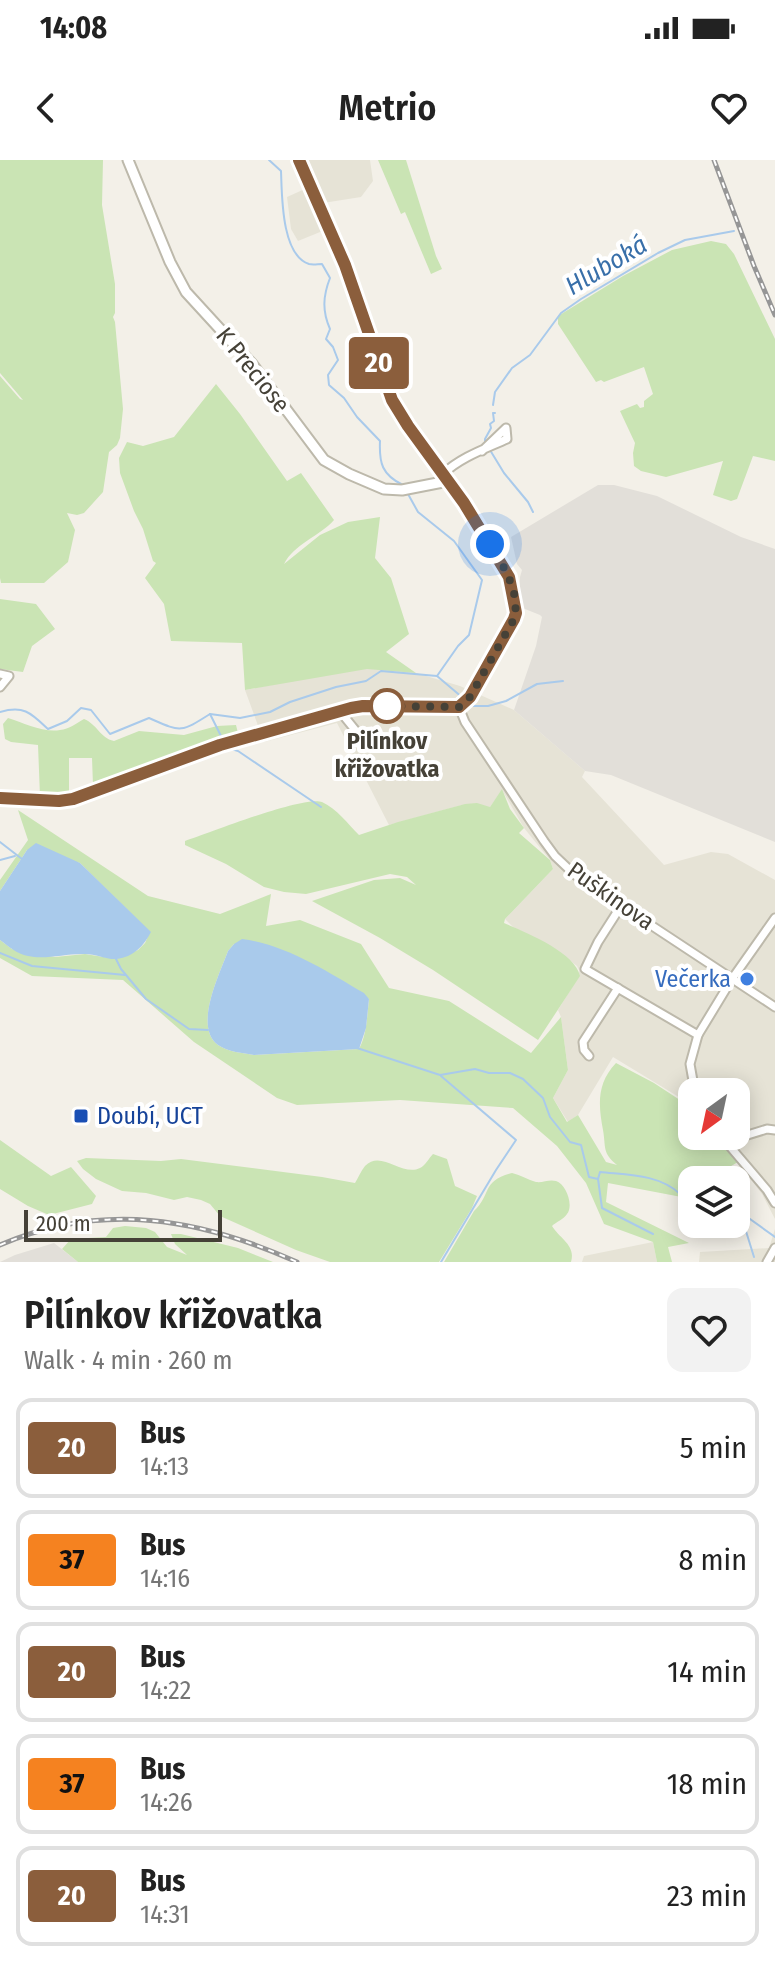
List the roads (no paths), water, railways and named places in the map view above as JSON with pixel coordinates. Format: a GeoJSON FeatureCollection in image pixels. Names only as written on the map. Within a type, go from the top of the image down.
{"type":"FeatureCollection","features":[{"type":"Feature","properties":{"kind":"street","name":"K Preciose"},"geometry":{"type":"LineString","coordinates":[[128,160],[170,262],[186,292],[252,364],[324,460],[384,489],[406,490],[446,477]]}},
{"type":"Feature","properties":{"kind":"street"},"geometry":{"type":"LineString","coordinates":[[0,798],[73,799],[220,745],[339,710],[363,706],[459,707],[470,697],[514,619],[516,613],[509,577],[464,503],[392,400],[345,265],[299,160]]}},
{"type":"Feature","properties":{"kind":"street"},"geometry":{"type":"LineString","coordinates":[[446,477],[457,462],[482,451]]}},
{"type":"Feature","properties":{"kind":"street"},"geometry":{"type":"LineString","coordinates":[[0,674],[9,676],[0,687]]}},
{"type":"Feature","properties":{"kind":"street","name":"Puškinova"},"geometry":{"type":"LineString","coordinates":[[459,707],[465,722],[555,856],[575,875],[775,1007]]}},
{"type":"Feature","properties":{"kind":"street"},"geometry":{"type":"LineString","coordinates":[[339,710],[360,736]]}},
{"type":"Feature","properties":{"kind":"street"},"geometry":{"type":"LineString","coordinates":[[621,906],[585,969],[698,1035]]}},
{"type":"Feature","properties":{"kind":"street"},"geometry":{"type":"LineString","coordinates":[[692,1078],[690,1064],[698,1035],[775,918]]}},
{"type":"Feature","properties":{"kind":"street"},"geometry":{"type":"LineString","coordinates":[[589,1056],[583,1042],[618,988]]}},
{"type":"Feature","properties":{"kind":"street"},"geometry":{"type":"LineString","coordinates":[[750,1133],[775,1130]]}},
{"type":"Feature","properties":{"kind":"street"},"geometry":{"type":"LineString","coordinates":[[732,1150],[775,1203]]}},
{"type":"Feature","properties":{"kind":"street"},"geometry":{"type":"LineString","coordinates":[[767,1262],[775,1248]]}},
{"type":"Feature","properties":{"kind":"water"},"geometry":{"type":"Polygon","coordinates":[[[36,843],[80,863],[151,932],[141,946],[128,956],[117,959],[85,954],[35,957],[20,954],[0,940],[0,891],[27,850],[36,843]]]}},
{"type":"Feature","properties":{"kind":"water"},"geometry":{"type":"Polygon","coordinates":[[[242,939],[290,953],[364,993],[369,999],[366,1028],[359,1049],[254,1055],[218,1045],[211,1037],[208,1013],[228,951],[242,939]]]}},
{"type":"Feature","properties":{"kind":"waterway"},"geometry":{"type":"LineString","coordinates":[[269,160],[281,171],[285,223],[293,249],[309,264],[322,264],[330,278],[324,304],[330,329],[326,339],[338,360],[328,375],[329,385],[380,441],[383,468],[403,485]]}},
{"type":"Feature","properties":{"kind":"waterway","name":"Hluboká"},"geometry":{"type":"LineString","coordinates":[[493,405],[495,392],[512,368],[530,355],[561,313],[658,253],[685,240],[734,231]]}},
{"type":"Feature","properties":{"kind":"waterway","name":"Hluboká"},"geometry":{"type":"LineString","coordinates":[[485,443],[495,413]]}},
{"type":"Feature","properties":{"kind":"waterway","name":"Hluboká"},"geometry":{"type":"LineString","coordinates":[[490,450],[533,512]]}},
{"type":"Feature","properties":{"kind":"waterway"},"geometry":{"type":"LineString","coordinates":[[0,712],[15,709],[27,712],[48,729],[67,721],[81,708],[91,710],[110,734],[149,718],[180,728],[210,714],[240,718],[270,712],[336,687],[366,681],[381,671],[437,676],[469,635],[482,580],[454,541],[418,512],[408,494]]}},
{"type":"Feature","properties":{"kind":"waterway"},"geometry":{"type":"LineString","coordinates":[[437,676],[463,698]]}},
{"type":"Feature","properties":{"kind":"waterway"},"geometry":{"type":"LineString","coordinates":[[473,706],[506,701],[537,684],[563,681]]}},
{"type":"Feature","properties":{"kind":"waterway"},"geometry":{"type":"LineString","coordinates":[[210,714],[222,738]]}},
{"type":"Feature","properties":{"kind":"waterway"},"geometry":{"type":"LineString","coordinates":[[228,748],[238,751],[321,807]]}},
{"type":"Feature","properties":{"kind":"waterway"},"geometry":{"type":"LineString","coordinates":[[0,842],[22,859]]}},
{"type":"Feature","properties":{"kind":"waterway"},"geometry":{"type":"LineString","coordinates":[[0,860],[15,856]]}},
{"type":"Feature","properties":{"kind":"waterway"},"geometry":{"type":"LineString","coordinates":[[0,953],[32,966],[125,975]]}},
{"type":"Feature","properties":{"kind":"waterway"},"geometry":{"type":"LineString","coordinates":[[116,959],[146,999],[189,1029],[208,1030]]}},
{"type":"Feature","properties":{"kind":"waterway"},"geometry":{"type":"LineString","coordinates":[[357,1048],[440,1075],[475,1069],[510,1073],[523,1079],[543,1098],[550,1117],[570,1142],[581,1145],[589,1177],[598,1179],[600,1172],[632,1175],[653,1179],[678,1192]]}},
{"type":"Feature","properties":{"kind":"waterway"},"geometry":{"type":"LineString","coordinates":[[441,1076],[516,1140],[441,1262]]}},
{"type":"Feature","properties":{"kind":"waterway"},"geometry":{"type":"LineString","coordinates":[[598,1179],[602,1208],[653,1234]]}},
{"type":"Feature","properties":{"kind":"waterway"},"geometry":{"type":"LineString","coordinates":[[750,1219],[775,1237]]}},
{"type":"Feature","properties":{"kind":"waterway"},"geometry":{"type":"LineString","coordinates":[[748,1238],[754,1257]]}},
{"type":"Feature","properties":{"kind":"railway"},"geometry":{"type":"LineString","coordinates":[[714,160],[775,315]]}},
{"type":"Feature","properties":{"kind":"railway"},"geometry":{"type":"LineString","coordinates":[[0,1245],[38,1231],[76,1223],[113,1219],[150,1220],[224,1235],[297,1262]]}},
{"type":"Feature","properties":{"kind":"place","name":"Pilínkov křižovatka"},"geometry":{"type":"Point","coordinates":[387,706]}},
{"type":"Feature","properties":{"kind":"place","name":"Večerka"},"geometry":{"type":"Point","coordinates":[747,979]}},
{"type":"Feature","properties":{"kind":"place","name":"Doubí, UCT"},"geometry":{"type":"Point","coordinates":[81,1116]}}]}
